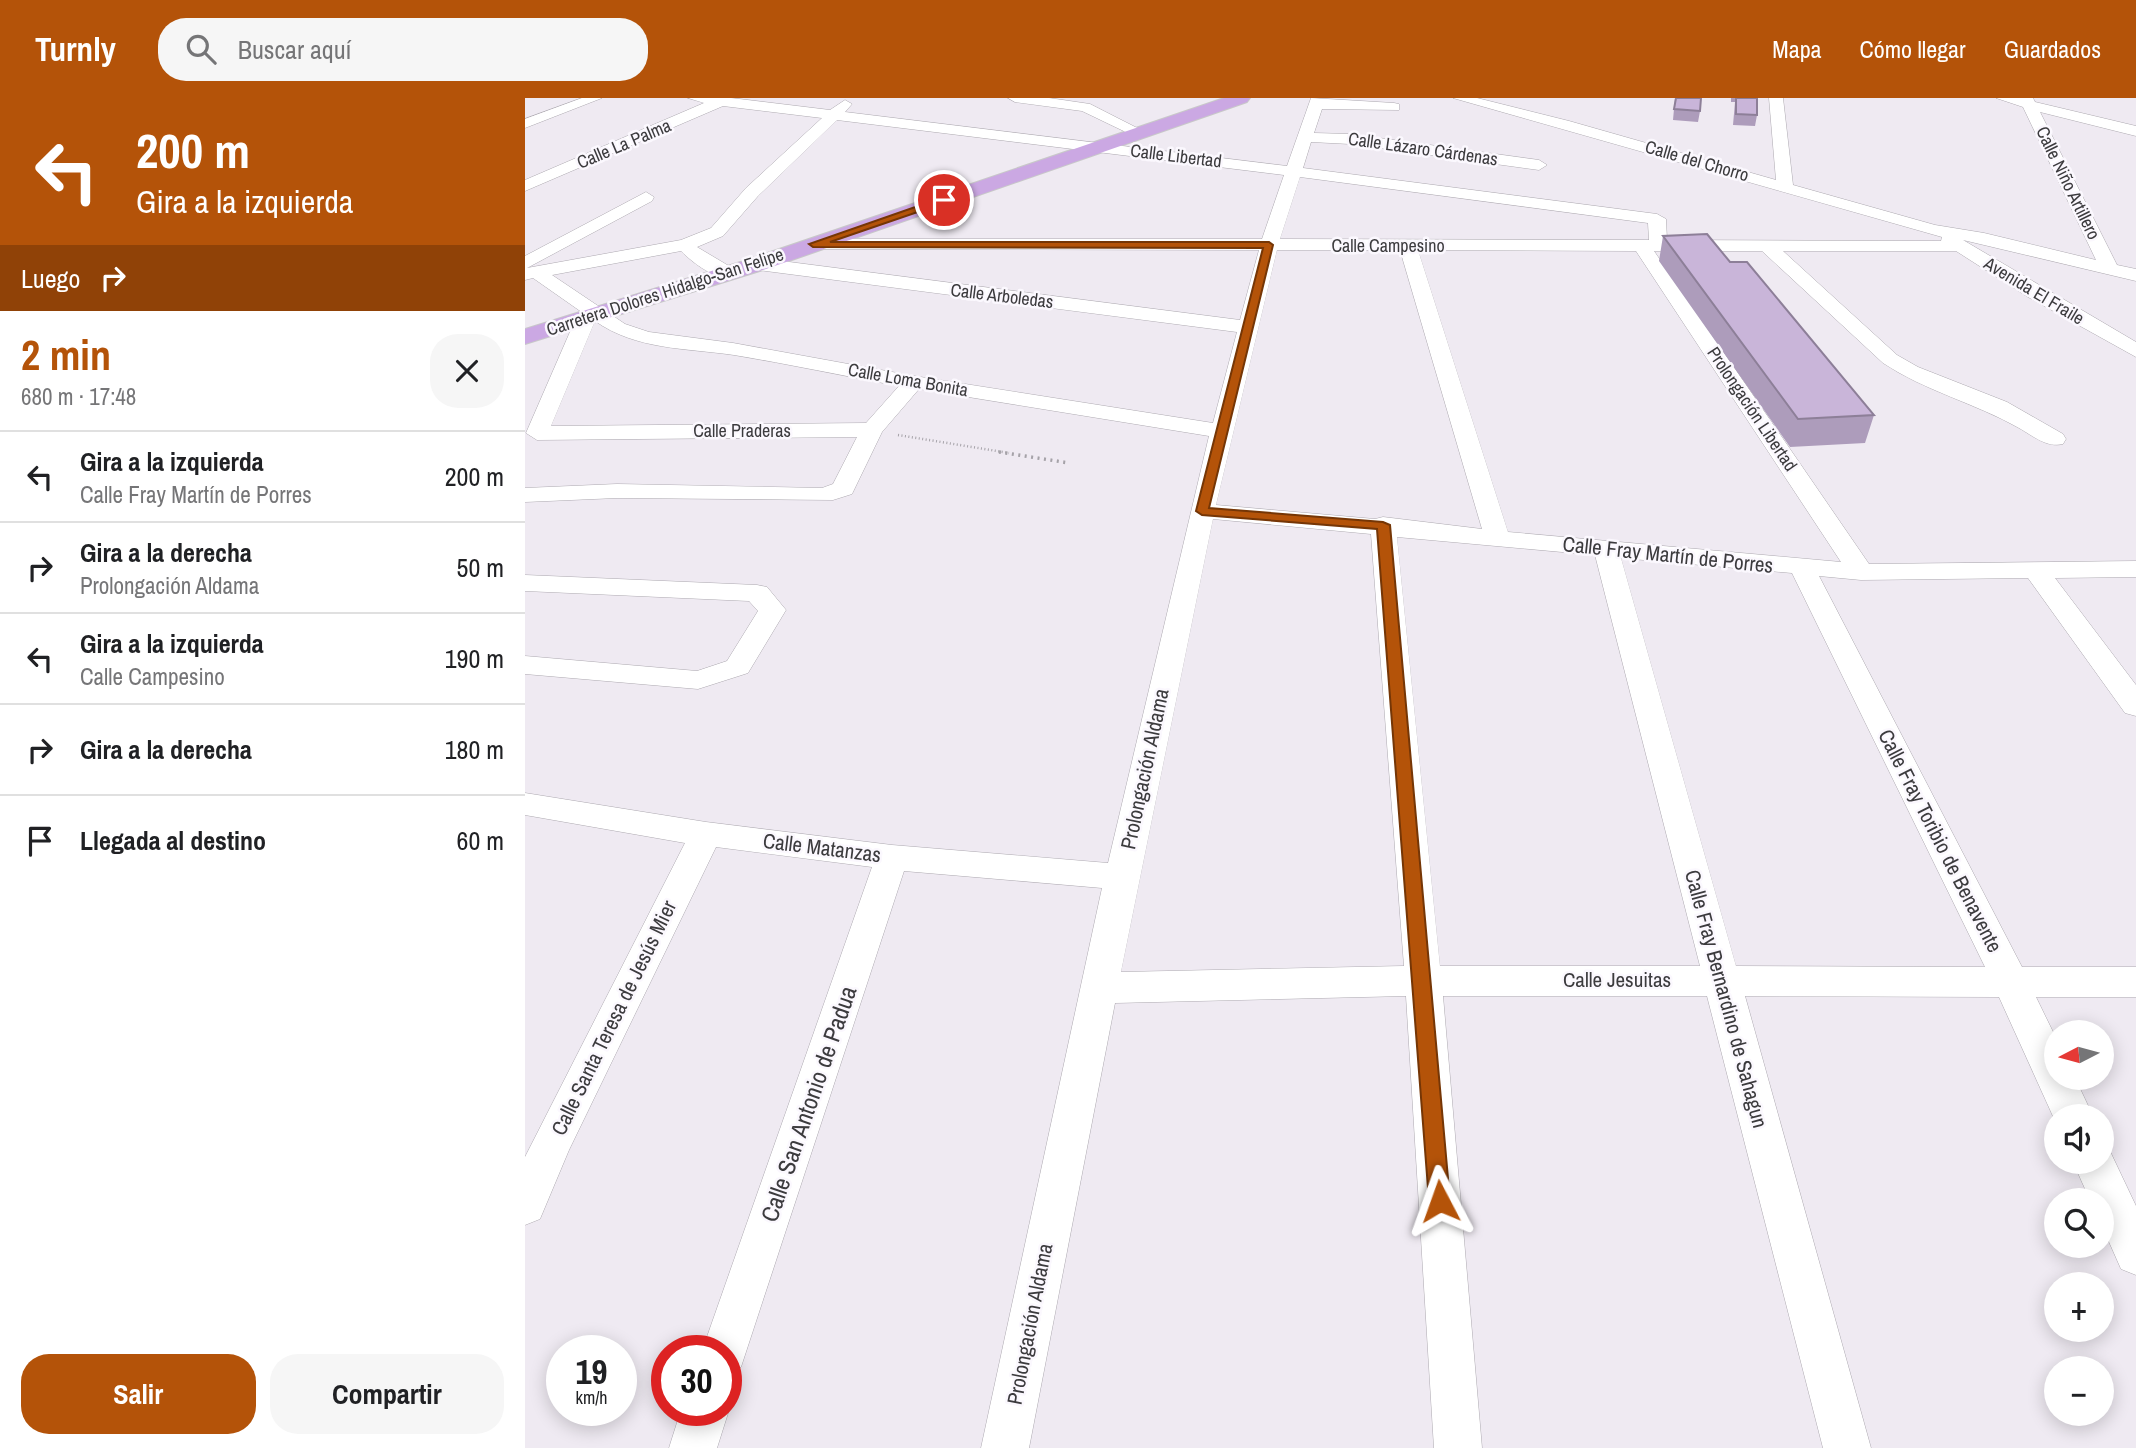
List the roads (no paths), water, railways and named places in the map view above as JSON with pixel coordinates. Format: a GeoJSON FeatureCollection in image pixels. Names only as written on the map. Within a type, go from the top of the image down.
{"type":"FeatureCollection","features":[{"type":"Feature","properties":{"kind":"main road","name":"Carretera Dolores Hidalgo-San Felipe"},"geometry":{"type":"LineString","coordinates":[[525,337],[758,264],[1241,98]]}},
{"type":"Feature","properties":{"kind":"street"},"geometry":{"type":"LineString","coordinates":[[525,124],[595,98]]}},
{"type":"Feature","properties":{"kind":"street","name":"Calle Libertad"},"geometry":{"type":"LineString","coordinates":[[695,98],[1102,146],[1293,172],[1531,176],[1657,219],[1650,246]]}},
{"type":"Feature","properties":{"kind":"street"},"geometry":{"type":"LineString","coordinates":[[529,270],[685,244],[717,232],[752,192],[851,98]]}},
{"type":"Feature","properties":{"kind":"street"},"geometry":{"type":"LineString","coordinates":[[1014,98],[1085,107],[1139,133]]}},
{"type":"Feature","properties":{"kind":"street","name":"Calle del Chorro"},"geometry":{"type":"LineString","coordinates":[[1460,98],[1566,129],[1785,186],[1933,230]]}},
{"type":"Feature","properties":{"kind":"street"},"geometry":{"type":"LineString","coordinates":[[1776,98],[1785,186]]}},
{"type":"Feature","properties":{"kind":"street"},"geometry":{"type":"LineString","coordinates":[[2003,98],[2028,101],[2136,131]]}},
{"type":"Feature","properties":{"kind":"street","name":"Calle La Palma"},"geometry":{"type":"LineString","coordinates":[[525,186],[722,101]]}},
{"type":"Feature","properties":{"kind":"street"},"geometry":{"type":"LineString","coordinates":[[1318,101],[1394,107]]}},
{"type":"Feature","properties":{"kind":"street","name":"Prolongación Aldama"},"geometry":{"type":"LineString","coordinates":[[1005,1448],[1098,988],[1202,511],[1269,245],[1293,172],[1308,137],[1318,101]]}},
{"type":"Feature","properties":{"kind":"street","name":"Calle Niño Artillero"},"geometry":{"type":"LineString","coordinates":[[2028,101],[2109,268]]}},
{"type":"Feature","properties":{"kind":"street"},"geometry":{"type":"LineString","coordinates":[[1554,107],[1566,129]]}},
{"type":"Feature","properties":{"kind":"street","name":"Calle Lázaro Cárdenas"},"geometry":{"type":"LineString","coordinates":[[1308,137],[1350,139],[1531,176]]}},
{"type":"Feature","properties":{"kind":"street"},"geometry":{"type":"LineString","coordinates":[[529,270],[646,197]]}},
{"type":"Feature","properties":{"kind":"street"},"geometry":{"type":"LineString","coordinates":[[1933,230],[1984,238],[2136,275]]}},
{"type":"Feature","properties":{"kind":"street","name":"Avenida El Fraile"},"geometry":{"type":"LineString","coordinates":[[1933,230],[2136,351]]}},
{"type":"Feature","properties":{"kind":"street"},"geometry":{"type":"LineString","coordinates":[[685,244],[696,256],[727,273]]}},
{"type":"Feature","properties":{"kind":"street","name":"Calle Campesino"},"geometry":{"type":"LineString","coordinates":[[813,244],[1962,246]]}},
{"type":"Feature","properties":{"kind":"street"},"geometry":{"type":"LineString","coordinates":[[1408,246],[1497,536]]}},
{"type":"Feature","properties":{"kind":"street","name":"Prolongación Libertad"},"geometry":{"type":"LineString","coordinates":[[1650,246],[1861,572]]}},
{"type":"Feature","properties":{"kind":"street"},"geometry":{"type":"LineString","coordinates":[[1768,247],[1890,359],[1910,372],[1999,407],[2056,439]]}},
{"type":"Feature","properties":{"kind":"street","name":"Calle Arboledas"},"geometry":{"type":"LineString","coordinates":[[758,264],[1247,327]]}},
{"type":"Feature","properties":{"kind":"street","name":"Calle Loma Bonita"},"geometry":{"type":"LineString","coordinates":[[529,270],[593,316],[645,338],[733,349],[914,382],[1222,431]]}},
{"type":"Feature","properties":{"kind":"street","name":"Calle Praderas"},"geometry":{"type":"LineString","coordinates":[[593,316],[553,388],[531,437],[873,430]]}},
{"type":"Feature","properties":{"kind":"street"},"geometry":{"type":"LineString","coordinates":[[525,495],[617,491],[824,495],[843,489],[873,430],[914,382]]}},
{"type":"Feature","properties":{"kind":"street","name":"Calle Fray Martín de Porres"},"geometry":{"type":"LineString","coordinates":[[1202,511],[1383,525],[1861,572],[2136,569]]}},
{"type":"Feature","properties":{"kind":"street"},"geometry":{"type":"LineString","coordinates":[[1383,525],[1423,981],[1458,1448]]}},
{"type":"Feature","properties":{"kind":"street","name":"Calle Fray Bernardino de Sahagun"},"geometry":{"type":"LineString","coordinates":[[1606,549],[1847,1448]]}},
{"type":"Feature","properties":{"kind":"street","name":"Calle Fray Toribio de Benavente"},"geometry":{"type":"LineString","coordinates":[[1803,568],[2011,982],[2067,1104]]}},
{"type":"Feature","properties":{"kind":"street"},"geometry":{"type":"LineString","coordinates":[[2037,572],[2136,706]]}},
{"type":"Feature","properties":{"kind":"street"},"geometry":{"type":"LineString","coordinates":[[525,583],[757,593],[772,610],[738,667],[698,680],[525,665]]}},
{"type":"Feature","properties":{"kind":"street","name":"Calle Matanzas"},"geometry":{"type":"LineString","coordinates":[[525,804],[706,834],[892,857],[1122,877]]}},
{"type":"Feature","properties":{"kind":"street","name":"Calle Santa Teresa de Jesús Mier"},"geometry":{"type":"LineString","coordinates":[[525,1205],[538,1142],[706,834]]}},
{"type":"Feature","properties":{"kind":"street","name":"Calle San Antonio de Padua"},"geometry":{"type":"LineString","coordinates":[[730,1335],[892,857]]}},
{"type":"Feature","properties":{"kind":"street","name":"Calle Jesuitas"},"geometry":{"type":"LineString","coordinates":[[1098,988],[1423,981],[2136,982]]}},
{"type":"Feature","properties":{"kind":"street"},"geometry":{"type":"LineString","coordinates":[[2099,1174],[2136,1254]]}},
{"type":"Feature","properties":{"kind":"street"},"geometry":{"type":"LineString","coordinates":[[693,1448],[700,1426]]}}]}
